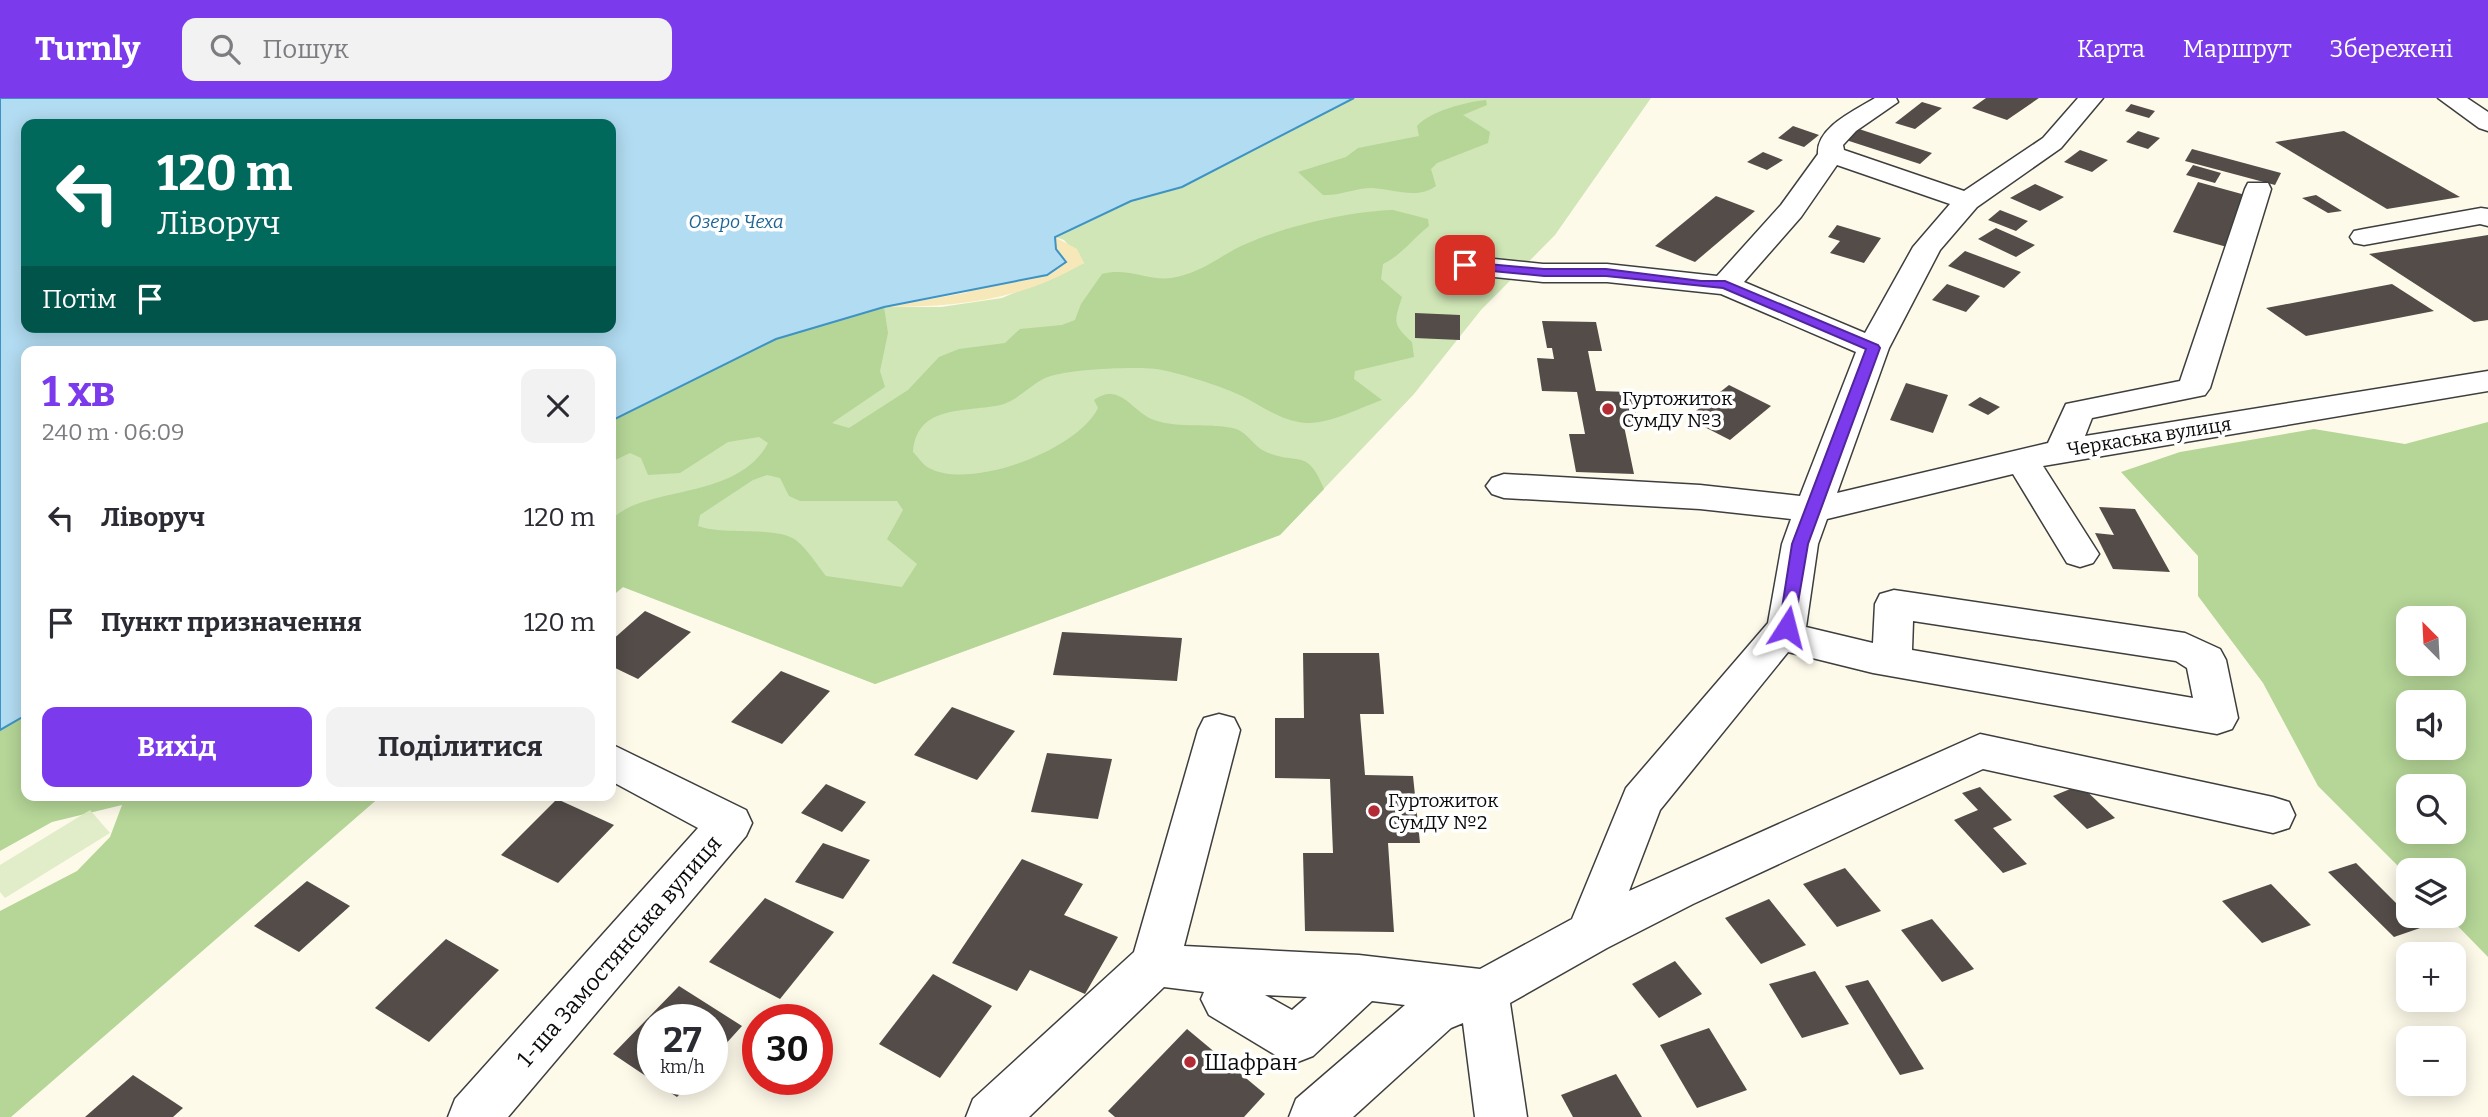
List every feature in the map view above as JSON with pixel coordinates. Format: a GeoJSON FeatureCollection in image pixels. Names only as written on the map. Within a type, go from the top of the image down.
{"type":"FeatureCollection","features":[{"type":"Feature","properties":{"kind":"street"},"geometry":{"type":"LineString","coordinates":[[1590,933],[1641,801],[1787,627],[1800,544],[1873,348],[1927,247],[1967,201],[2052,144],[2087,107],[2091,98]]}},
{"type":"Feature","properties":{"kind":"street"},"geometry":{"type":"LineString","coordinates":[[2450,98],[2488,123]]}},
{"type":"Feature","properties":{"kind":"street"},"geometry":{"type":"LineString","coordinates":[[1725,285],[1791,211],[1830,154],[1830,144],[1847,126],[1886,102]]}},
{"type":"Feature","properties":{"kind":"street"},"geometry":{"type":"LineString","coordinates":[[1830,154],[1967,201]]}},
{"type":"Feature","properties":{"kind":"street"},"geometry":{"type":"LineString","coordinates":[[2062,451],[2078,411],[2194,388],[2258,189]]}},
{"type":"Feature","properties":{"kind":"street"},"geometry":{"type":"LineString","coordinates":[[2364,237],[2482,216],[2488,218]]}},
{"type":"Feature","properties":{"kind":"street"},"geometry":{"type":"LineString","coordinates":[[1465,265],[1544,273],[1606,273],[1701,285],[1725,285],[1873,348]]}},
{"type":"Feature","properties":{"kind":"street","name":"Черкаська вулиця"},"geometry":{"type":"LineString","coordinates":[[1504,486],[1712,499],[1814,510],[2062,451],[2488,381]]}},
{"type":"Feature","properties":{"kind":"street"},"geometry":{"type":"LineString","coordinates":[[2022,460],[2080,554]]}},
{"type":"Feature","properties":{"kind":"street"},"geometry":{"type":"LineString","coordinates":[[1781,636],[1892,661],[2217,718],[2206,660],[2185,648],[1894,604],[1892,661]]}},
{"type":"Feature","properties":{"kind":"street"},"geometry":{"type":"LineString","coordinates":[[992,1117],[1155,964],[1219,730]]}},
{"type":"Feature","properties":{"kind":"street"},"geometry":{"type":"LineString","coordinates":[[1315,1117],[1433,1012],[1484,992],[1590,933],[1980,751],[2273,815]]}},
{"type":"Feature","properties":{"kind":"street","name":"1-ша Замостянська вулиця"},"geometry":{"type":"LineString","coordinates":[[474,1117],[730,823],[616,764]]}},
{"type":"Feature","properties":{"kind":"street"},"geometry":{"type":"LineString","coordinates":[[1155,964],[1197,970],[1359,977],[1484,992]]}},
{"type":"Feature","properties":{"kind":"street"},"geometry":{"type":"LineString","coordinates":[[1226,999],[1295,1039],[1353,989],[1359,977]]}},
{"type":"Feature","properties":{"kind":"street"},"geometry":{"type":"LineString","coordinates":[[1484,992],[1501,1117]]}},
{"type":"Feature","properties":{"kind":"green space"},"geometry":{"type":"Polygon","coordinates":[[[1354,98],[1651,98],[1555,235],[1481,310],[1414,394],[1280,535],[875,684],[623,587],[616,593],[616,419],[776,339],[884,307],[941,307],[1002,298],[1084,263],[1064,240],[1055,237],[1131,201],[1182,187],[1354,98]]]}},
{"type":"Feature","properties":{"kind":"green space"},"geometry":{"type":"Polygon","coordinates":[[[1486,100],[1487,105],[1463,115],[1490,132],[1488,143],[1437,163],[1431,169],[1436,186],[1429,190],[1405,193],[1372,188],[1323,195],[1298,172],[1346,157],[1358,148],[1419,136],[1417,126],[1430,116],[1459,105],[1486,100]]]}},
{"type":"Feature","properties":{"kind":"green space"},"geometry":{"type":"Polygon","coordinates":[[[1393,210],[1428,219],[1429,226],[1383,264],[1381,279],[1402,297],[1396,322],[1412,342],[1414,357],[1355,371],[1354,379],[1382,400],[1335,418],[1306,423],[1281,416],[1225,389],[1175,373],[1146,368],[1067,372],[1045,378],[1002,404],[954,411],[931,419],[916,437],[913,452],[929,468],[947,474],[995,470],[1047,452],[1069,438],[1087,424],[1098,408],[1094,400],[1111,394],[1126,400],[1146,416],[1164,423],[1236,429],[1266,452],[1301,460],[1312,467],[1324,489],[1280,535],[875,684],[623,587],[616,593],[616,515],[651,499],[726,479],[757,458],[768,443],[759,437],[728,442],[680,473],[648,475],[641,458],[630,453],[616,460],[616,419],[776,339],[884,307],[888,333],[880,371],[885,387],[832,423],[849,428],[908,390],[939,357],[959,349],[1005,343],[1020,329],[1062,325],[1075,320],[1081,304],[1102,274],[1121,272],[1171,278],[1203,267],[1248,243],[1300,225],[1339,216],[1393,210]],[[767,475],[753,480],[700,515],[698,526],[788,536],[809,553],[826,576],[902,587],[917,564],[887,539],[903,510],[897,501],[800,501],[789,496],[780,478],[767,475]]]}},
{"type":"Feature","properties":{"kind":"green space"},"geometry":{"type":"Polygon","coordinates":[[[2488,422],[2488,957],[2460,928],[2466,928],[2466,858],[2396,858],[2396,864],[2318,786],[2263,683],[2198,596],[2198,556],[2121,472],[2180,452],[2314,429],[2405,444],[2488,422]]]}},
{"type":"Feature","properties":{"kind":"green space"},"geometry":{"type":"Polygon","coordinates":[[[21,718],[21,801],[375,801],[11,1117],[0,1117],[0,911],[77,871],[110,837],[122,805],[52,822],[0,851],[0,730],[21,718]]]}},
{"type":"Feature","properties":{"kind":"green space"},"geometry":{"type":"Polygon","coordinates":[[[90,810],[110,833],[5,898],[0,892],[0,865],[90,810]]]}},
{"type":"Feature","properties":{"kind":"sand"},"geometry":{"type":"Polygon","coordinates":[[[1055,237],[1077,249],[1084,263],[1060,276],[1012,294],[963,303],[884,307],[965,293],[1056,249],[1055,237]]]}},
{"type":"Feature","properties":{"kind":"water","name":"Озеро Чеха"},"geometry":{"type":"Polygon","coordinates":[[[0,98],[1354,98],[1182,187],[1131,201],[1055,237],[1056,249],[1066,262],[1047,275],[884,307],[776,339],[616,419],[616,346],[21,346],[21,718],[0,730],[0,98]]]}},
{"type":"Feature","properties":{"kind":"building"},"geometry":{"type":"Polygon","coordinates":[[[1986,98],[2039,98],[2007,120],[1972,108],[1986,98]]]}},
{"type":"Feature","properties":{"kind":"building"},"geometry":{"type":"Polygon","coordinates":[[[1922,102],[1942,108],[1915,129],[1895,123],[1922,102]]]}},
{"type":"Feature","properties":{"kind":"building"},"geometry":{"type":"Polygon","coordinates":[[[2131,104],[2155,111],[2149,118],[2125,111],[2131,104]]]}},
{"type":"Feature","properties":{"kind":"building"},"geometry":{"type":"Polygon","coordinates":[[[1793,126],[1819,135],[1804,147],[1778,138],[1793,126]]]}},
{"type":"Feature","properties":{"kind":"building"},"geometry":{"type":"Polygon","coordinates":[[[1859,129],[1932,153],[1920,164],[1846,140],[1859,129]]]}},
{"type":"Feature","properties":{"kind":"building"},"geometry":{"type":"Polygon","coordinates":[[[2138,131],[2160,138],[2148,149],[2126,142],[2138,131]]]}},
{"type":"Feature","properties":{"kind":"building"},"geometry":{"type":"Polygon","coordinates":[[[2344,131],[2460,197],[2387,209],[2275,142],[2344,131]]]}},
{"type":"Feature","properties":{"kind":"building"},"geometry":{"type":"Polygon","coordinates":[[[2192,149],[2281,173],[2275,185],[2185,161],[2192,149]]]}},
{"type":"Feature","properties":{"kind":"building"},"geometry":{"type":"Polygon","coordinates":[[[2080,150],[2108,160],[2092,172],[2064,162],[2080,150]]]}},
{"type":"Feature","properties":{"kind":"building"},"geometry":{"type":"Polygon","coordinates":[[[1763,152],[1783,160],[1767,170],[1747,162],[1763,152]]]}},
{"type":"Feature","properties":{"kind":"building"},"geometry":{"type":"Polygon","coordinates":[[[2193,165],[2221,173],[2215,183],[2186,175],[2193,165]]]}},
{"type":"Feature","properties":{"kind":"building"},"geometry":{"type":"Polygon","coordinates":[[[2198,182],[2249,196],[2227,247],[2173,232],[2198,182]]]}},
{"type":"Feature","properties":{"kind":"building"},"geometry":{"type":"Polygon","coordinates":[[[2035,184],[2064,197],[2040,211],[2010,198],[2035,184]]]}},
{"type":"Feature","properties":{"kind":"building"},"geometry":{"type":"Polygon","coordinates":[[[2316,195],[2342,211],[2328,213],[2302,198],[2316,195]]]}},
{"type":"Feature","properties":{"kind":"building"},"geometry":{"type":"Polygon","coordinates":[[[1716,196],[1755,211],[1695,262],[1655,246],[1716,196]]]}},
{"type":"Feature","properties":{"kind":"building"},"geometry":{"type":"Polygon","coordinates":[[[2000,210],[2028,221],[2016,231],[1988,220],[2000,210]]]}},
{"type":"Feature","properties":{"kind":"building"},"geometry":{"type":"Polygon","coordinates":[[[1837,225],[1881,238],[1864,263],[1830,253],[1840,241],[1828,237],[1837,225]]]}},
{"type":"Feature","properties":{"kind":"building"},"geometry":{"type":"Polygon","coordinates":[[[1996,228],[2035,245],[2016,257],[1978,239],[1996,228]]]}},
{"type":"Feature","properties":{"kind":"building"},"geometry":{"type":"Polygon","coordinates":[[[2488,235],[2488,320],[2474,322],[2369,254],[2488,235]]]}},
{"type":"Feature","properties":{"kind":"building"},"geometry":{"type":"Polygon","coordinates":[[[1965,251],[2021,272],[2004,288],[1948,266],[1965,251]]]}},
{"type":"Feature","properties":{"kind":"building"},"geometry":{"type":"Polygon","coordinates":[[[1947,284],[1980,296],[1966,312],[1932,300],[1947,284]]]}},
{"type":"Feature","properties":{"kind":"building"},"geometry":{"type":"Polygon","coordinates":[[[2392,284],[2434,311],[2306,336],[2266,308],[2392,284]]]}},
{"type":"Feature","properties":{"kind":"building"},"geometry":{"type":"Polygon","coordinates":[[[1415,313],[1460,315],[1460,340],[1415,338],[1415,313]]]}},
{"type":"Feature","properties":{"kind":"building","name":"Гуртожиток СумДУ №3"},"geometry":{"type":"Polygon","coordinates":[[[1542,321],[1596,322],[1602,351],[1588,351],[1596,391],[1631,392],[1639,427],[1624,426],[1634,474],[1576,472],[1569,434],[1585,434],[1577,392],[1542,391],[1537,358],[1554,359],[1552,348],[1547,348],[1542,321]]]}},
{"type":"Feature","properties":{"kind":"building"},"geometry":{"type":"Polygon","coordinates":[[[1906,383],[1948,395],[1933,433],[1890,420],[1906,383]]]}},
{"type":"Feature","properties":{"kind":"building"},"geometry":{"type":"Polygon","coordinates":[[[1729,385],[1771,406],[1730,440],[1687,418],[1729,385]]]}},
{"type":"Feature","properties":{"kind":"building"},"geometry":{"type":"Polygon","coordinates":[[[1980,397],[2000,407],[1988,415],[1968,405],[1980,397]]]}},
{"type":"Feature","properties":{"kind":"building"},"geometry":{"type":"Polygon","coordinates":[[[2099,507],[2135,509],[2170,572],[2113,569],[2095,533],[2114,535],[2099,507]]]}},
{"type":"Feature","properties":{"kind":"building"},"geometry":{"type":"Polygon","coordinates":[[[645,611],[691,632],[638,679],[616,668],[616,637],[645,611]]]}},
{"type":"Feature","properties":{"kind":"building"},"geometry":{"type":"Polygon","coordinates":[[[1062,632],[1182,638],[1177,681],[1053,675],[1062,632]]]}},
{"type":"Feature","properties":{"kind":"building","name":"Гуртожиток СумДУ №2"},"geometry":{"type":"Polygon","coordinates":[[[1303,653],[1379,653],[1384,714],[1360,714],[1365,775],[1413,776],[1420,843],[1388,843],[1394,932],[1305,931],[1303,853],[1333,853],[1330,779],[1275,778],[1275,718],[1304,718],[1303,653]]]}},
{"type":"Feature","properties":{"kind":"building"},"geometry":{"type":"Polygon","coordinates":[[[781,671],[830,691],[782,744],[731,722],[781,671]]]}},
{"type":"Feature","properties":{"kind":"building"},"geometry":{"type":"Polygon","coordinates":[[[952,707],[1015,731],[977,780],[914,755],[952,707]]]}},
{"type":"Feature","properties":{"kind":"building"},"geometry":{"type":"Polygon","coordinates":[[[1047,753],[1112,759],[1098,819],[1031,812],[1047,753]]]}},
{"type":"Feature","properties":{"kind":"building"},"geometry":{"type":"Polygon","coordinates":[[[826,784],[866,802],[842,832],[801,813],[826,784]]]}},
{"type":"Feature","properties":{"kind":"building"},"geometry":{"type":"Polygon","coordinates":[[[2080,785],[2115,818],[2087,829],[2053,796],[2080,785]]]}},
{"type":"Feature","properties":{"kind":"building"},"geometry":{"type":"Polygon","coordinates":[[[1980,787],[2012,820],[1993,828],[2027,864],[2003,873],[1954,820],[1978,810],[1962,793],[1980,787]]]}},
{"type":"Feature","properties":{"kind":"building"},"geometry":{"type":"Polygon","coordinates":[[[555,801],[561,801],[614,825],[558,883],[501,855],[555,801]]]}},
{"type":"Feature","properties":{"kind":"building"},"geometry":{"type":"Polygon","coordinates":[[[823,843],[870,860],[843,899],[795,882],[823,843]]]}},
{"type":"Feature","properties":{"kind":"building"},"geometry":{"type":"Polygon","coordinates":[[[1022,859],[1083,884],[1064,915],[1118,937],[1085,994],[1030,970],[1017,991],[952,963],[1022,859]]]}},
{"type":"Feature","properties":{"kind":"building"},"geometry":{"type":"Polygon","coordinates":[[[2356,863],[2396,903],[2396,928],[2420,928],[2394,937],[2328,872],[2356,863]]]}},
{"type":"Feature","properties":{"kind":"building"},"geometry":{"type":"Polygon","coordinates":[[[1845,868],[1881,911],[1837,927],[1803,884],[1845,868]]]}},
{"type":"Feature","properties":{"kind":"building"},"geometry":{"type":"Polygon","coordinates":[[[307,881],[350,906],[299,952],[254,926],[307,881]]]}},
{"type":"Feature","properties":{"kind":"building"},"geometry":{"type":"Polygon","coordinates":[[[2271,884],[2311,925],[2262,943],[2222,901],[2271,884]]]}},
{"type":"Feature","properties":{"kind":"building"},"geometry":{"type":"Polygon","coordinates":[[[765,898],[834,932],[780,999],[709,962],[765,898]]]}},
{"type":"Feature","properties":{"kind":"building"},"geometry":{"type":"Polygon","coordinates":[[[1769,899],[1806,945],[1761,964],[1725,918],[1769,899]]]}},
{"type":"Feature","properties":{"kind":"building"},"geometry":{"type":"Polygon","coordinates":[[[1932,919],[1974,969],[1942,982],[1901,930],[1932,919]]]}},
{"type":"Feature","properties":{"kind":"building"},"geometry":{"type":"Polygon","coordinates":[[[446,939],[499,970],[429,1042],[375,1008],[446,939]]]}},
{"type":"Feature","properties":{"kind":"building"},"geometry":{"type":"Polygon","coordinates":[[[1675,961],[1702,994],[1659,1018],[1632,984],[1675,961]]]}},
{"type":"Feature","properties":{"kind":"building"},"geometry":{"type":"Polygon","coordinates":[[[1815,971],[1849,1024],[1802,1038],[1769,984],[1815,971]]]}},
{"type":"Feature","properties":{"kind":"building"},"geometry":{"type":"Polygon","coordinates":[[[933,974],[992,1006],[940,1078],[879,1044],[933,974]]]}},
{"type":"Feature","properties":{"kind":"building"},"geometry":{"type":"Polygon","coordinates":[[[1868,980],[1924,1069],[1900,1075],[1845,986],[1868,980]]]}},
{"type":"Feature","properties":{"kind":"building"},"geometry":{"type":"Polygon","coordinates":[[[679,986],[707,1004],[662,1004],[679,986]]]}},
{"type":"Feature","properties":{"kind":"building"},"geometry":{"type":"Polygon","coordinates":[[[728,1017],[742,1026],[728,1041],[728,1017]]]}},
{"type":"Feature","properties":{"kind":"building"},"geometry":{"type":"Polygon","coordinates":[[[1709,1028],[1747,1090],[1697,1108],[1660,1045],[1709,1028]]]}},
{"type":"Feature","properties":{"kind":"building"},"geometry":{"type":"Polygon","coordinates":[[[637,1029],[637,1070],[613,1054],[637,1029]]]}},
{"type":"Feature","properties":{"kind":"building","name":"Шафран"},"geometry":{"type":"Polygon","coordinates":[[[1187,1029],[1265,1094],[1244,1117],[1115,1117],[1108,1111],[1187,1029]]]}},
{"type":"Feature","properties":{"kind":"building"},"geometry":{"type":"Polygon","coordinates":[[[1616,1074],[1642,1117],[1573,1117],[1561,1095],[1616,1074]]]}},
{"type":"Feature","properties":{"kind":"building"},"geometry":{"type":"Polygon","coordinates":[[[133,1075],[183,1108],[173,1117],[85,1117],[133,1075]]]}},
{"type":"Feature","properties":{"kind":"place","name":"Гуртожиток СумДУ №3"},"geometry":{"type":"Point","coordinates":[1608,409]}},
{"type":"Feature","properties":{"kind":"place","name":"Гуртожиток СумДУ №2"},"geometry":{"type":"Point","coordinates":[1374,811]}},
{"type":"Feature","properties":{"kind":"place","name":"Шафран"},"geometry":{"type":"Point","coordinates":[1190,1062]}},
{"type":"Feature","properties":{"kind":"route"},"geometry":{"type":"LineString","coordinates":[[1465,265],[1544,273],[1606,273],[1701,285],[1725,285],[1873,348],[1800,544],[1787,627]]}}]}
